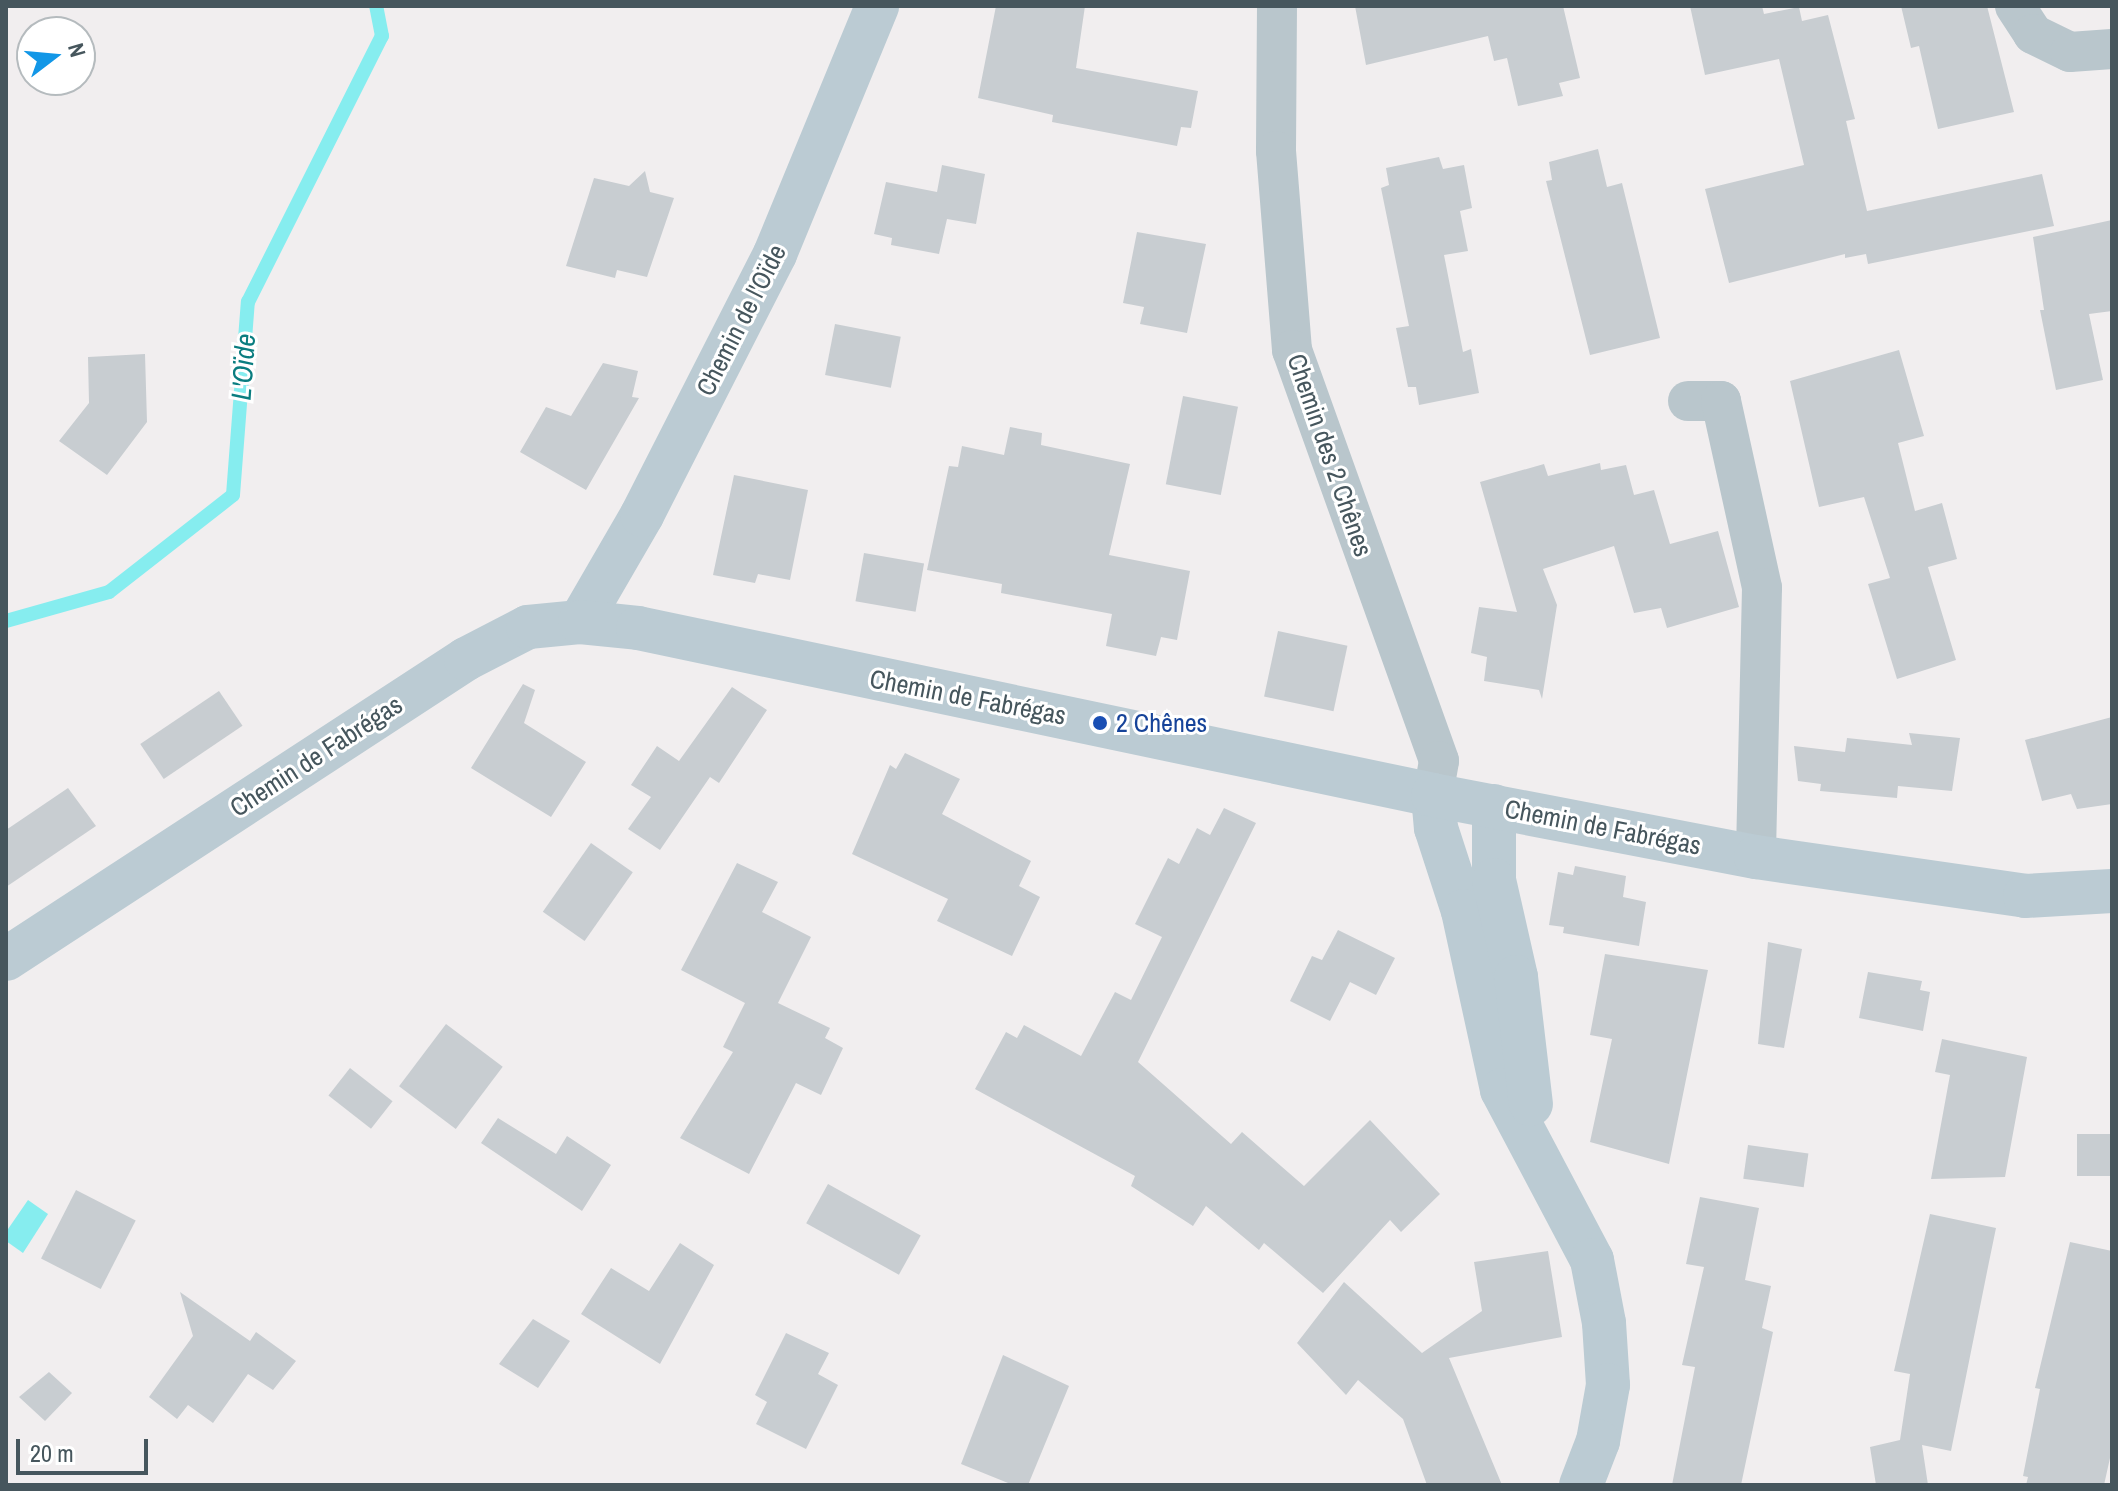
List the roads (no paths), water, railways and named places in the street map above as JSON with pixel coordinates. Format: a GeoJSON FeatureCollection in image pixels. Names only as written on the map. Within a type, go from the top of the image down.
{"type":"FeatureCollection","features":[{"type":"Feature","properties":{"kind":"street","name":"Chemin de l'Oïde"},"geometry":{"type":"LineString","coordinates":[[580,622],[642,515],[775,254],[877,6]]}},
{"type":"Feature","properties":{"kind":"street","name":"Chemin des 2 Chênes"},"geometry":{"type":"LineString","coordinates":[[1277,6],[1276,151],[1292,350],[1439,761],[1433,795]]}},
{"type":"Feature","properties":{"kind":"street"},"geometry":{"type":"LineString","coordinates":[[2015,6],[2033,34],[2070,52],[2112,49]]}},
{"type":"Feature","properties":{"kind":"street"},"geometry":{"type":"LineString","coordinates":[[1688,401],[1721,401],[1762,588],[1756,857]]}},
{"type":"Feature","properties":{"kind":"street","name":"Chemin de Fabrégas"},"geometry":{"type":"LineString","coordinates":[[6,959],[466,659],[528,627],[580,622],[638,628],[1433,795],[1756,857],[2025,896],[2112,891]]}},
{"type":"Feature","properties":{"kind":"street"},"geometry":{"type":"LineString","coordinates":[[1433,795],[1436,828],[1463,911],[1502,1090],[1592,1260],[1604,1323],[1608,1385],[1598,1441],[1581,1485]]}},
{"type":"Feature","properties":{"kind":"street"},"geometry":{"type":"LineString","coordinates":[[1494,806],[1494,880],[1516,977],[1538,1157]]}},
{"type":"Feature","properties":{"kind":"water"},"geometry":{"type":"Polygon","coordinates":[[[28,1200],[48,1214],[23,1253],[6,1241],[6,1232],[28,1200]]]}},
{"type":"Feature","properties":{"kind":"waterway","name":"L'Oïde"},"geometry":{"type":"LineString","coordinates":[[6,621],[109,592],[233,495],[248,302],[382,36],[376,6]]}},
{"type":"Feature","properties":{"kind":"place","name":"2 Chênes"},"geometry":{"type":"Point","coordinates":[1100,723]}}]}
